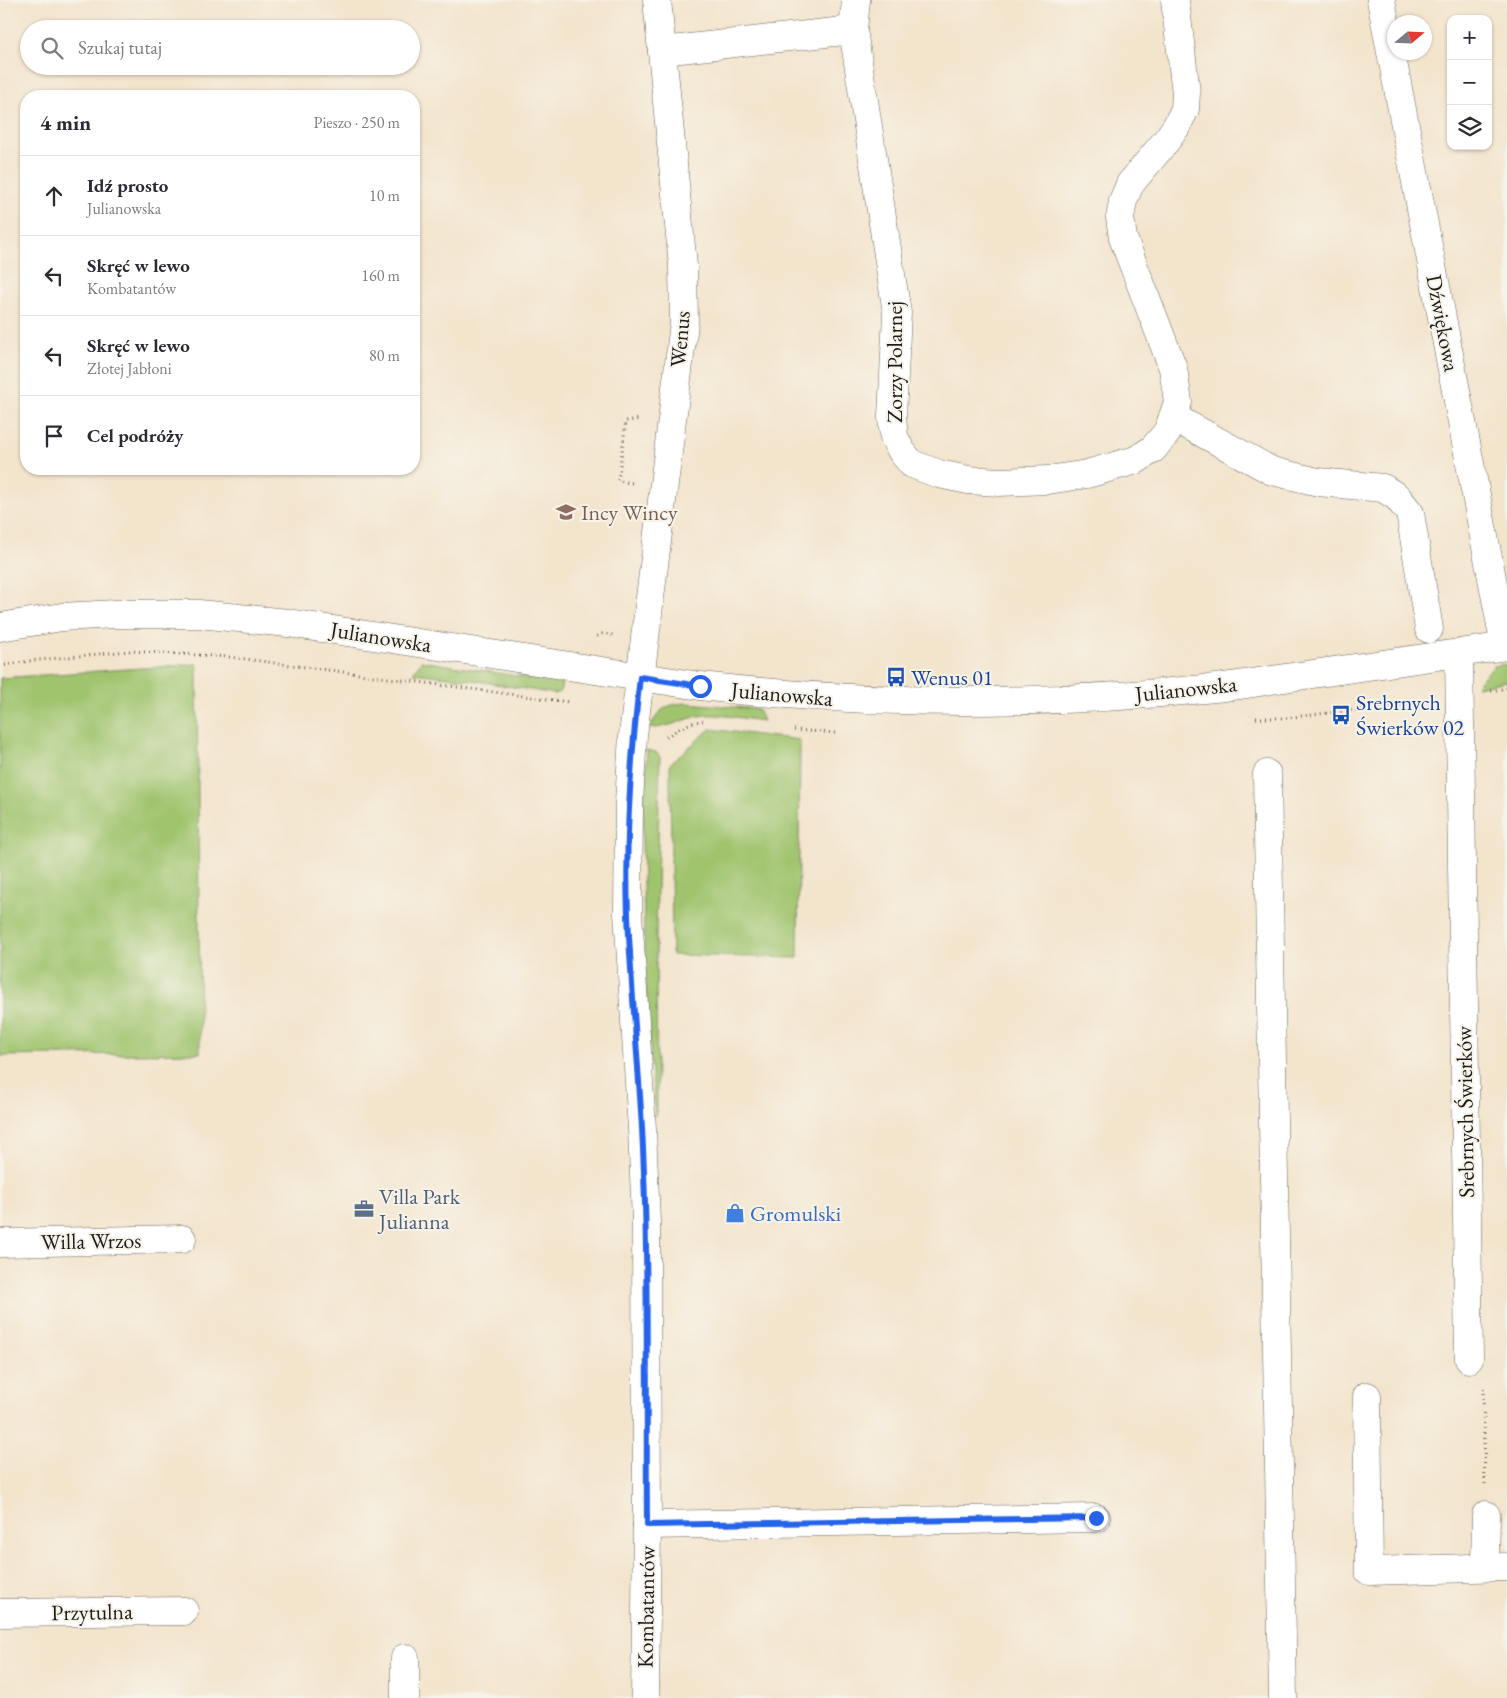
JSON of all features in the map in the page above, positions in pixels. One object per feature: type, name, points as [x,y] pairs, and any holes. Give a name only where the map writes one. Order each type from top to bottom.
[{"type":"street","name":"Wenus","points":[[640,677],[684,323],[682,266],[657,0]]},
{"type":"street","name":"Zorzy Polarnej","points":[[856,0],[853,30],[897,313],[892,417],[894,436],[902,452],[912,464],[939,474],[968,480],[999,482],[1048,480],[1087,474],[1136,460],[1153,449],[1168,430],[1173,417],[1178,402],[1173,368],[1123,238],[1120,218],[1123,201],[1130,184],[1166,141],[1185,109],[1186,93],[1175,0]]},
{"type":"street","name":"Dźwiękowa","points":[[1381,0],[1506,646]]},
{"type":"street","points":[[662,51],[853,30]]},
{"type":"street","points":[[1173,417],[1272,471],[1318,482],[1383,488],[1396,497],[1410,513],[1429,629]]},
{"type":"street","name":"Julianowska","points":[[0,626],[62,617],[115,614],[199,614],[288,623],[700,686],[842,699],[949,702],[1079,699],[1206,689],[1506,646]]},
{"type":"street","name":"Srebrnych Świerków","points":[[1459,653],[1469,1359]]},
{"type":"street","name":"Kombatantów","points":[[640,677],[633,735],[629,804],[628,913],[646,1221],[647,1525],[645,1698]]},
{"type":"street","points":[[1267,774],[1283,1698]]},
{"type":"street","name":"Willa Wrzos","points":[[0,1243],[182,1239]]},
{"type":"street","points":[[1367,1396],[1369,1570],[1496,1567],[1486,1515]]},
{"type":"street","points":[[647,1525],[1096,1518]]},
{"type":"street","name":"Przytulna","points":[[0,1613],[184,1611]]},
{"type":"street","points":[[405,1658],[405,1698]]},
{"type":"path","points":[[634,484],[618,481],[626,421],[643,419]]},
{"type":"path","points":[[0,666],[29,661],[129,651],[230,657],[569,702]]},
{"type":"path","points":[[1469,1359],[1483,1387],[1486,1515]]},
{"type":"green space","points":[[421,661],[562,683],[560,692],[555,694],[465,679],[413,673]]},
{"type":"green space","points":[[197,664],[200,1053],[0,1056],[0,678]]},
{"type":"green space","points":[[1507,664],[1507,681],[1477,687],[1477,683],[1494,666]]},
{"type":"green space","points":[[686,703],[758,709],[763,721],[705,715],[664,727],[649,728],[663,709],[672,705]]},
{"type":"green space","points":[[710,729],[800,740],[798,958],[672,955],[670,764]]},
{"type":"green space","points":[[647,750],[656,752],[660,757],[656,937],[657,1112],[655,1116],[645,972],[642,839]]},
{"type":"place","name":"Incy Wincy","points":[[566,512]]},
{"type":"place","name":"Wenus 01","points":[[896,677]]},
{"type":"place","name":"Srebrnych Świerków 02","points":[[1341,715]]},
{"type":"place","name":"Villa Park Julianna","points":[[364,1209]]},
{"type":"place","name":"Gromulski","points":[[735,1213]]},
{"type":"route","points":[[700,686],[640,677],[633,735],[629,804],[628,913],[646,1221],[647,1525],[1096,1518]]}]
